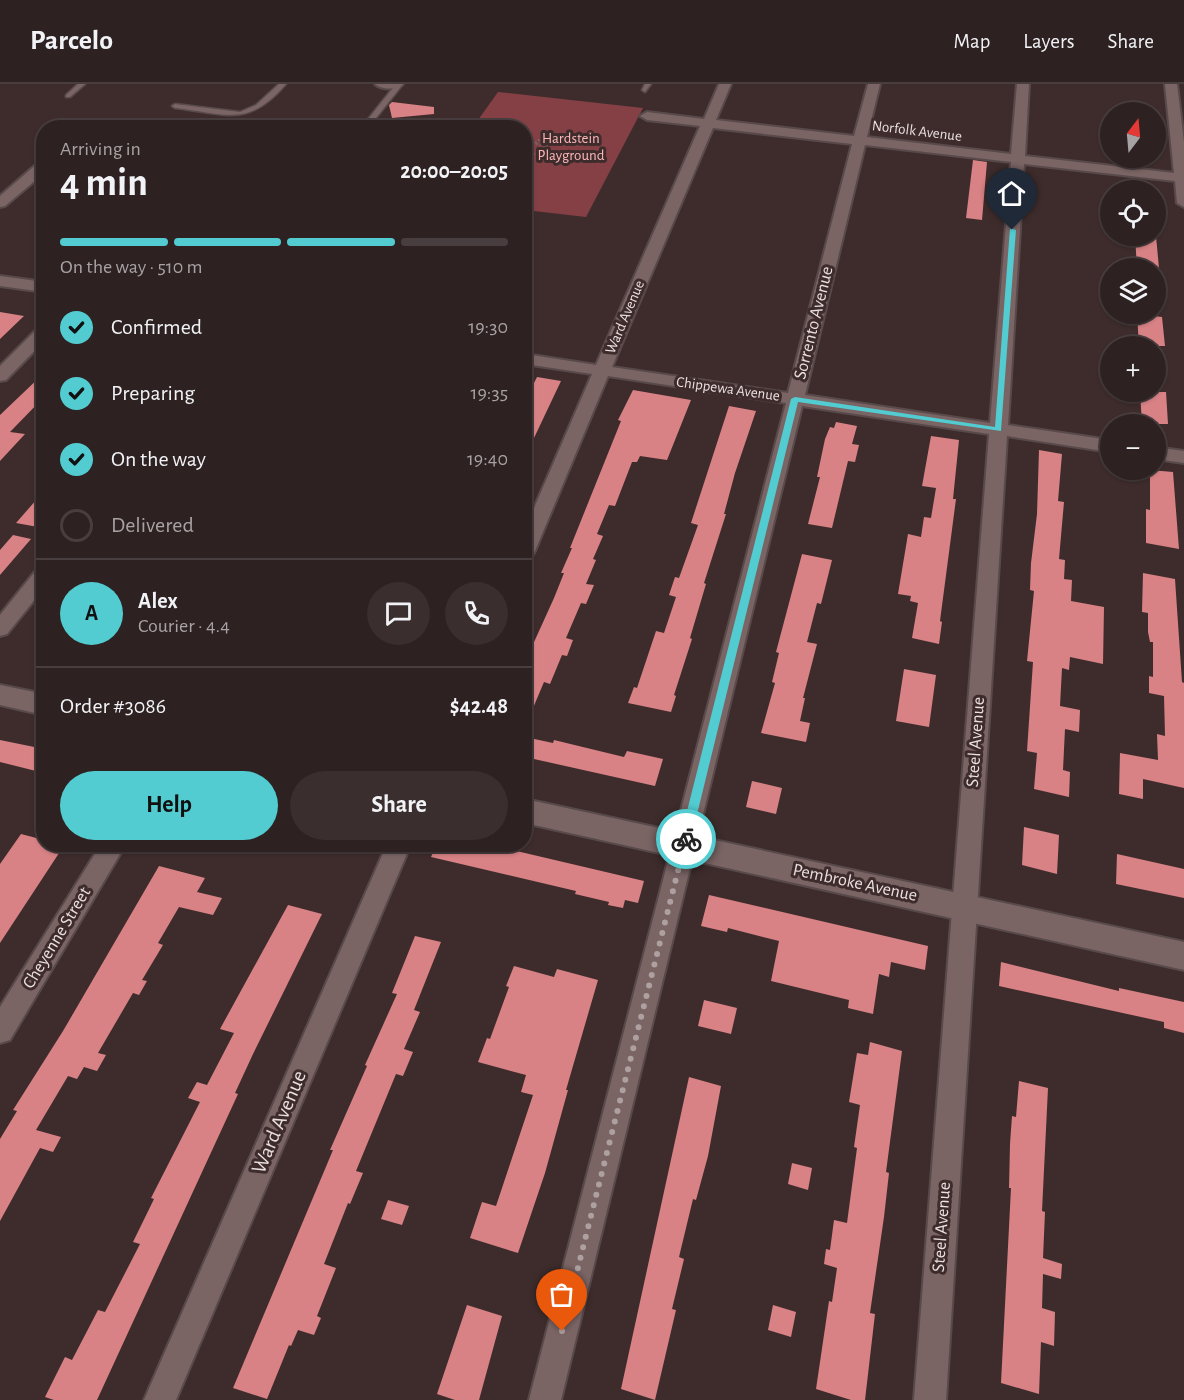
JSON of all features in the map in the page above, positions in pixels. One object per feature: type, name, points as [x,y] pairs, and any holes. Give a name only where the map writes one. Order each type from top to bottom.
[{"type":"street","points":[[381,84],[398,84]]},
{"type":"street","name":"Ward Avenue","points":[[532,535],[725,84]]},
{"type":"street","name":"Sorrento Avenue","points":[[545,1400],[874,84]]},
{"type":"street","name":"Steel Avenue","points":[[930,1400],[1023,84]]},
{"type":"street","points":[[1171,84],[1184,203]]},
{"type":"street","name":"Norfolk Avenue","points":[[646,117],[1183,178]]},
{"type":"street","points":[[0,203],[36,172]]},
{"type":"street","points":[[0,281],[36,286]]},
{"type":"street","points":[[0,376],[36,339]]},
{"type":"street","name":"Chippewa Avenue","points":[[532,360],[1100,444]]},
{"type":"street","points":[[1166,455],[1184,457]]},
{"type":"street","points":[[0,629],[36,584]]},
{"type":"street","points":[[0,695],[36,703]]},
{"type":"street","name":"Pembroke Avenue","points":[[532,813],[1184,956]]},
{"type":"street","name":"Cheyenne Street","points":[[0,1031],[109,852]]},
{"type":"street","name":"Ward Avenue","points":[[160,1400],[396,852]]},
{"type":"lane","points":[[68,96],[82,84]]},
{"type":"lane","points":[[175,106],[240,114],[256,110],[283,84]]},
{"type":"lane","points":[[370,120],[398,84]]},
{"type":"path","points":[[532,156],[542,153],[551,141],[538,139],[535,143]]},
{"type":"path","points":[[532,143],[548,146]]},
{"type":"green space","name":"Hardstein Playground","points":[[498,92],[643,108],[586,217],[532,211],[532,120],[478,120]]},
{"type":"building","points":[[392,102],[434,107],[434,114],[392,118],[389,105]]},
{"type":"building","points":[[973,160],[987,162],[982,220],[966,218]]},
{"type":"building","points":[[1136,246],[1157,246],[1158,258],[1136,258]]},
{"type":"building","points":[[0,312],[24,316],[0,339]]},
{"type":"building","points":[[1138,324],[1163,324],[1164,336],[1138,336]]},
{"type":"building","points":[[537,377],[561,381],[532,442],[532,387]]},
{"type":"building","points":[[36,381],[36,405],[10,432],[25,434],[0,461],[0,415]]},
{"type":"building","points":[[633,390],[691,400],[667,460],[640,456],[637,462],[632,462],[615,506],[609,505],[597,534],[603,536],[586,584],[594,585],[586,604],[581,603],[566,638],[573,640],[567,656],[562,655],[550,684],[544,682],[532,710],[532,647],[564,573],[561,573],[572,548],[570,548],[621,421],[618,420]]},
{"type":"building","points":[[1166,392],[1168,424],[1166,424],[1166,414],[1141,414],[1141,402],[1166,402]]},
{"type":"building","points":[[729,406],[756,411],[735,473],[724,514],[726,514],[704,583],[706,584],[690,638],[692,639],[674,695],[676,696],[671,712],[628,703],[634,687],[637,688],[656,631],[664,633],[676,597],[669,595],[675,577],[679,578],[698,525],[691,523]]},
{"type":"building","points":[[836,422],[857,426],[852,444],[859,445],[855,462],[848,461],[832,528],[808,524],[820,477],[817,477],[825,439],[830,427],[834,428]]},
{"type":"building","points":[[931,436],[959,440],[953,499],[956,499],[939,644],[912,638],[918,603],[910,601],[911,596],[898,594],[908,534],[921,537],[924,517],[931,518],[936,488],[922,486]]},
{"type":"building","points":[[1039,450],[1062,454],[1058,501],[1064,502],[1059,559],[1065,560],[1064,579],[1072,580],[1071,601],[1104,607],[1103,664],[1070,657],[1069,670],[1062,668],[1060,706],[1080,710],[1079,732],[1065,729],[1063,770],[1070,772],[1069,797],[1034,789],[1037,753],[1027,751],[1033,662],[1027,661],[1034,591],[1030,590],[1037,514]]},
{"type":"building","points":[[1166,471],[1173,472],[1179,549],[1146,543],[1146,509],[1150,510],[1150,480],[1166,480]]},
{"type":"building","points":[[36,500],[36,527],[16,523]]},
{"type":"building","points":[[13,535],[31,539],[0,575],[0,550]]},
{"type":"building","points":[[802,554],[832,560],[821,604],[817,603],[807,642],[817,644],[803,698],[805,698],[800,721],[810,723],[806,742],[761,733],[775,683],[772,682],[779,653],[776,652]]},
{"type":"building","points":[[1143,573],[1175,579],[1182,682],[1184,683],[1184,788],[1143,779],[1143,799],[1119,794],[1120,753],[1158,760],[1157,734],[1165,736],[1164,696],[1149,693],[1149,676],[1153,677],[1153,642],[1150,642],[1148,632],[1148,613],[1142,612]]},
{"type":"building","points":[[904,669],[936,675],[929,727],[896,721]]},
{"type":"building","points":[[532,738],[553,743],[554,740],[624,757],[627,751],[663,759],[655,786],[532,759]]},
{"type":"building","points":[[0,740],[36,747],[36,771],[0,762]]},
{"type":"building","points":[[752,781],[782,788],[776,814],[746,807]]},
{"type":"building","points":[[1024,827],[1059,835],[1057,874],[1022,865]]},
{"type":"building","points":[[21,834],[36,838],[36,852],[60,852],[0,943],[0,864]]},
{"type":"building","points":[[433,852],[521,852],[644,881],[638,903],[625,900],[623,908],[608,905],[609,902],[575,894],[576,891],[431,857]]},
{"type":"building","points":[[1117,854],[1184,869],[1184,898],[1116,884]]},
{"type":"building","points":[[159,866],[205,878],[197,892],[222,898],[213,915],[179,907],[158,943],[163,945],[142,980],[147,981],[139,995],[133,993],[98,1053],[106,1055],[97,1071],[84,1067],[77,1079],[68,1076],[36,1130],[61,1137],[53,1152],[40,1148],[0,1221],[0,1139],[17,1111],[13,1110],[63,1031]]},
{"type":"building","points":[[709,895],[928,946],[925,970],[891,962],[889,977],[879,974],[873,1014],[848,1008],[849,1000],[771,981],[779,941],[728,928],[727,932],[701,926]]},
{"type":"building","points":[[288,905],[322,914],[253,1054],[235,1093],[238,1094],[97,1400],[54,1400],[45,1397],[65,1357],[72,1360],[98,1310],[105,1312],[140,1244],[133,1242],[154,1199],[151,1198],[200,1102],[188,1098],[197,1082],[207,1085],[234,1033],[220,1029]]},
{"type":"building","points":[[415,936],[441,942],[414,1010],[420,1012],[404,1049],[413,1052],[403,1076],[396,1074],[356,1171],[363,1173],[350,1204],[348,1203],[324,1264],[336,1268],[317,1316],[321,1318],[314,1335],[298,1330],[291,1346],[289,1345],[267,1399],[233,1388],[333,1150],[330,1150],[367,1066],[365,1065],[397,994],[392,993]]},
{"type":"building","points":[[1001,962],[1119,991],[1119,988],[1184,1002],[1184,1033],[1164,1028],[1164,1022],[999,986]]},
{"type":"building","points":[[514,966],[554,977],[557,969],[598,980],[545,1173],[518,1253],[470,1238],[482,1202],[496,1206],[533,1095],[521,1092],[526,1075],[478,1062],[487,1038],[490,1039],[509,987],[506,986]]},
{"type":"building","points":[[704,1000],[737,1008],[731,1034],[698,1026]]},
{"type":"building","points":[[870,1042],[902,1051],[886,1172],[889,1173],[884,1217],[870,1313],[875,1314],[865,1400],[851,1400],[816,1389],[829,1301],[832,1302],[837,1268],[824,1264],[826,1249],[830,1250],[834,1220],[847,1223],[860,1105],[849,1102],[857,1053],[868,1055]]},
{"type":"building","points":[[689,1077],[721,1086],[708,1156],[696,1200],[693,1199],[679,1257],[684,1259],[672,1309],[676,1310],[655,1400],[621,1389]]},
{"type":"building","points":[[1019,1081],[1048,1088],[1042,1211],[1045,1212],[1043,1258],[1062,1264],[1061,1279],[1043,1274],[1042,1308],[1055,1312],[1054,1346],[1041,1342],[1039,1394],[1001,1383],[1011,1188],[1009,1188],[1010,1144],[1012,1116],[1016,1117]]},
{"type":"building","points":[[792,1163],[812,1168],[808,1190],[788,1184]]},
{"type":"building","points":[[388,1200],[409,1206],[402,1225],[381,1219]]},
{"type":"building","points":[[467,1305],[502,1316],[479,1400],[455,1400],[437,1394]]},
{"type":"building","points":[[773,1305],[796,1312],[791,1337],[768,1330]]},
{"type":"way so far","points":[[562,1331],[686,839]]},
{"type":"route","points":[[686,839],[795,399],[998,429],[1012,230]]}]
